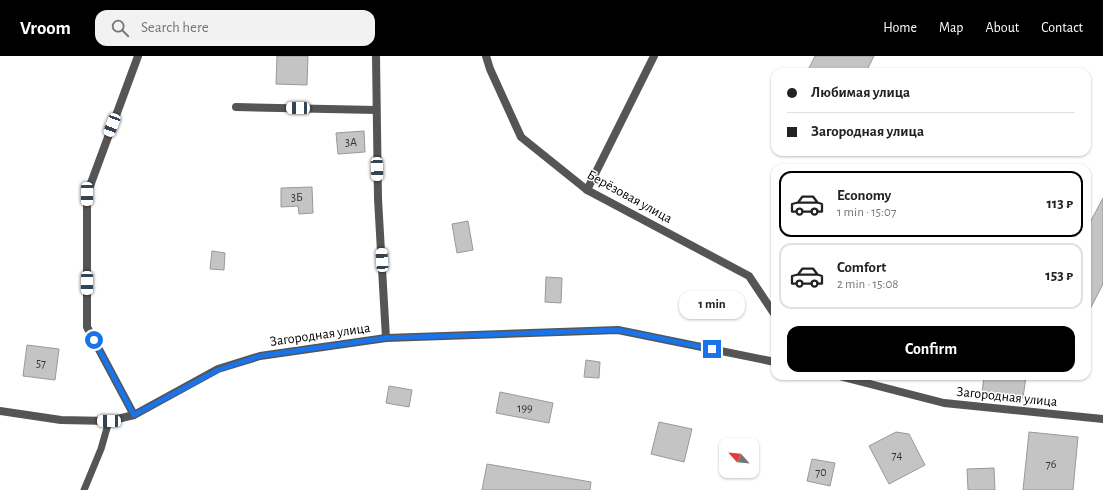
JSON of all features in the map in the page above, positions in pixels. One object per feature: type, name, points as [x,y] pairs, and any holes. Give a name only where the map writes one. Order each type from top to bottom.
[{"type":"street","points":[[134,415],[87,327],[87,194],[138,56]]},
{"type":"street","points":[[376,56],[378,199],[386,338]]},
{"type":"street","name":"Берёзовая улица","points":[[486,56],[490,69],[521,137],[587,190],[749,276],[771,309]]},
{"type":"street","points":[[587,190],[654,56]]},
{"type":"street","points":[[236,107],[376,110]]},
{"type":"street","name":"Загородная улица","points":[[0,411],[61,420],[109,421],[134,415],[218,370],[260,356],[386,338],[618,330],[771,361]]},
{"type":"street","name":"Загородная улица","points":[[855,380],[944,403],[1103,419]]},
{"type":"lane","points":[[84,490],[101,449],[109,421]]},
{"type":"building","points":[[277,56],[308,56],[307,85],[276,84]]},
{"type":"building","points":[[815,56],[874,56],[868,68],[809,68]]},
{"type":"building","points":[[364,131],[365,152],[338,154],[336,133]]},
{"type":"building","points":[[312,187],[313,213],[299,214],[298,206],[281,207],[281,188]]},
{"type":"building","points":[[1103,198],[1103,284],[1091,307],[1091,220]]},
{"type":"building","points":[[468,221],[473,250],[457,253],[452,224]]},
{"type":"building","points":[[212,251],[225,253],[224,270],[210,269]]},
{"type":"building","points":[[546,277],[562,278],[561,303],[545,302]]},
{"type":"building","points":[[27,345],[59,349],[55,380],[23,376]]},
{"type":"building","points":[[586,360],[600,362],[599,378],[584,377]]},
{"type":"building","points":[[984,380],[1025,380],[1023,398],[982,393]]},
{"type":"building","points":[[389,386],[412,390],[409,407],[386,403]]},
{"type":"building","points":[[500,392],[553,403],[549,423],[496,413]]},
{"type":"building","points":[[659,422],[692,429],[684,462],[651,454]]},
{"type":"building","points":[[896,432],[909,434],[925,465],[889,484],[869,446]]},
{"type":"building","points":[[1029,432],[1078,437],[1073,490],[1023,490]]},
{"type":"building","points":[[812,459],[835,463],[830,486],[807,481]]},
{"type":"building","points":[[487,464],[591,482],[590,490],[482,490]]},
{"type":"building","points":[[994,468],[995,490],[968,490],[967,469]]},
{"type":"route","points":[[94,340],[134,415],[218,370],[260,356],[386,338],[618,330],[712,349]]}]
